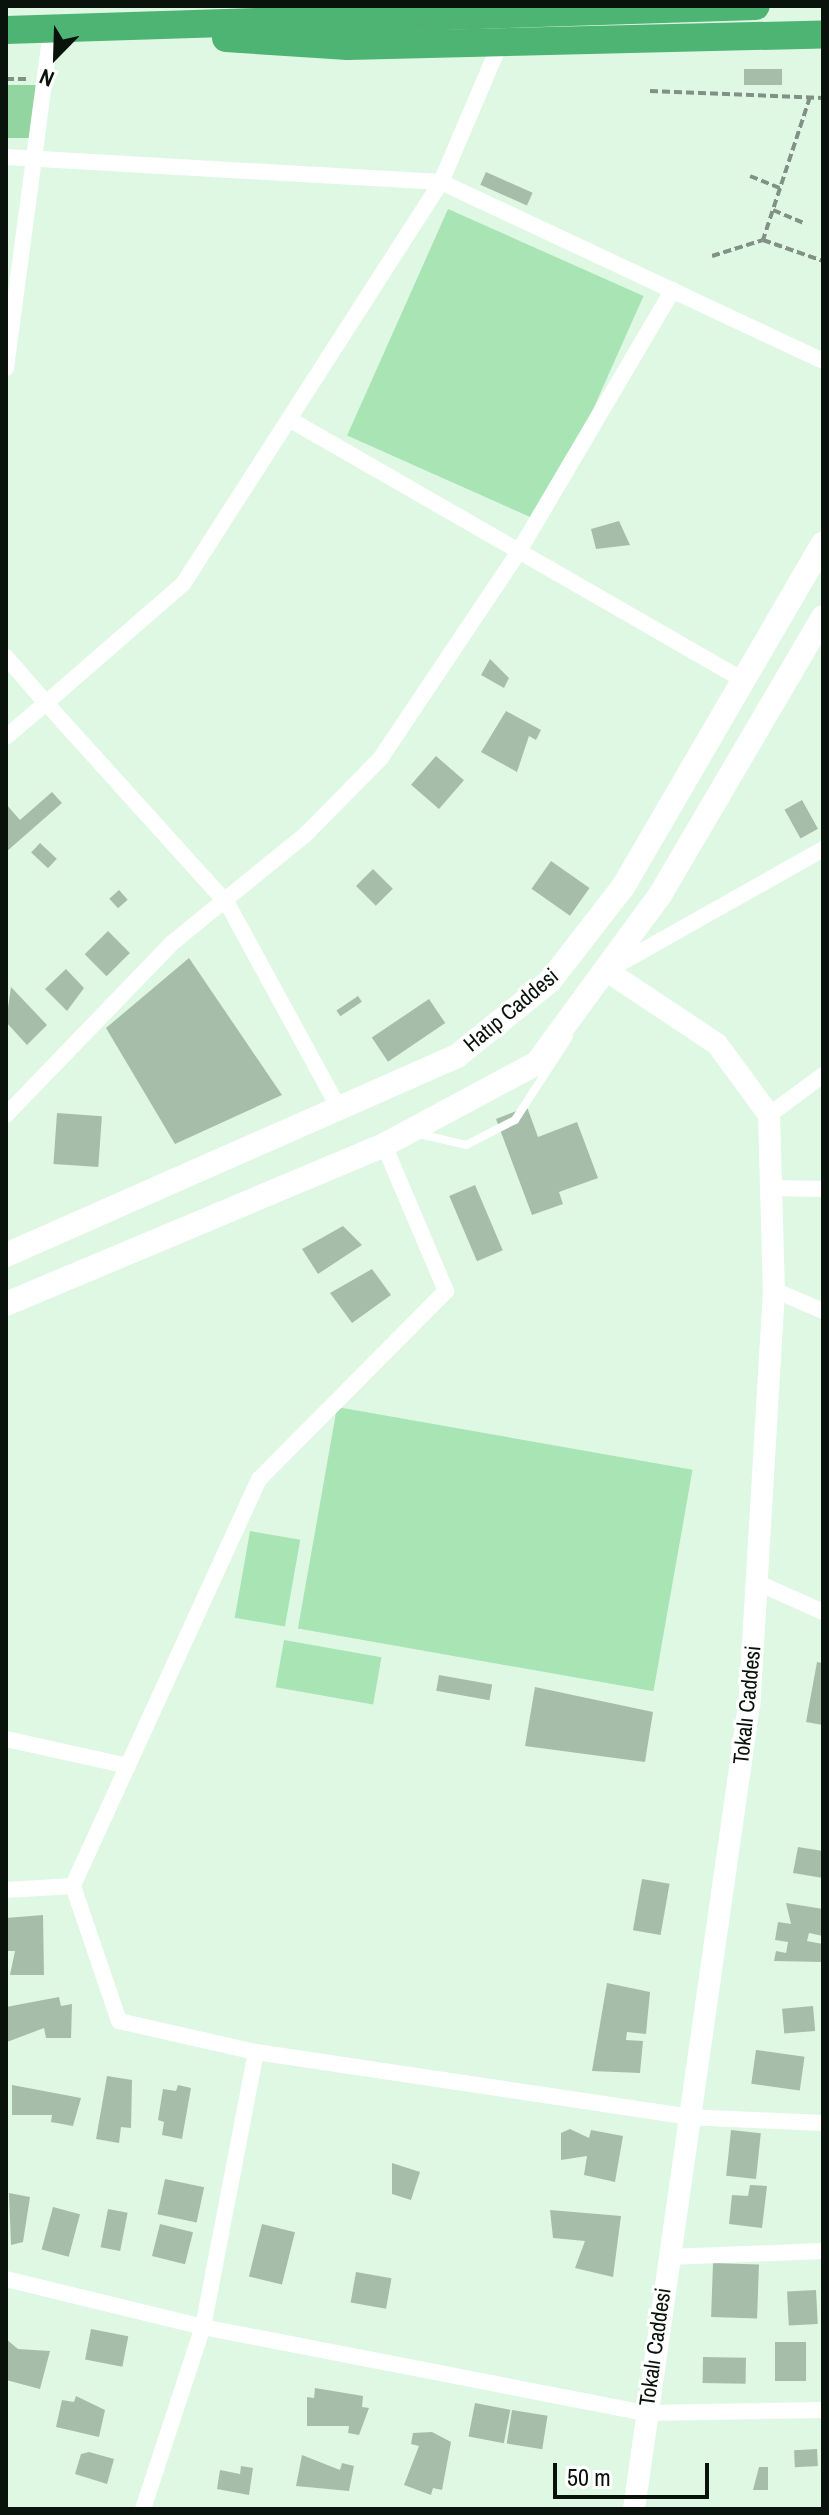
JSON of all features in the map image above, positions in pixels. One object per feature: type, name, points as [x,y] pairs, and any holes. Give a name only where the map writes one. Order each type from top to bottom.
[{"type":"highway","points":[[6,30],[756,6]]},
{"type":"highway","points":[[98,29],[348,46],[819,36]]},
{"type":"main road","name":"Hatıp Caddesi","points":[[6,1255],[457,1056],[550,981],[623,887],[823,544]]},
{"type":"main road","name":"Hatıp Caddesi","points":[[6,1304],[384,1145],[537,1063],[660,895],[823,617]]},
{"type":"main road","points":[[577,949],[607,971]]},
{"type":"street","points":[[6,368],[51,30]]},
{"type":"street","points":[[6,737],[183,584],[441,182],[500,44]]},
{"type":"street","points":[[6,157],[441,182],[823,361]]},
{"type":"street","points":[[6,1115],[172,943],[227,903],[380,759],[519,551],[673,290]]},
{"type":"street","points":[[289,419],[743,680]]},
{"type":"street","points":[[6,657],[227,903],[340,1110]]},
{"type":"street","points":[[823,849],[607,971],[717,1044],[769,1115],[823,1075]]},
{"type":"street","name":"Tokalı Caddesi","points":[[634,2509],[645,2413],[749,1705],[774,1290],[769,1115]]},
{"type":"street","points":[[384,1145],[446,1291],[259,1479],[73,1886],[119,2021],[256,2052],[689,2117],[823,2123]]},
{"type":"street","points":[[769,1188],[823,1189]]},
{"type":"street","points":[[774,1290],[823,1311]]},
{"type":"street","points":[[758,1583],[823,1612]]},
{"type":"street","points":[[6,1739],[128,1766]]},
{"type":"street","points":[[6,1890],[73,1886]]},
{"type":"street","points":[[143,2509],[203,2327],[256,2052]]},
{"type":"street","points":[[668,2257],[823,2251]]},
{"type":"street","points":[[6,2279],[203,2327],[645,2413],[823,2410]]},
{"type":"lane","points":[[410,1132],[466,1145],[515,1120],[607,971]]},
{"type":"path","points":[[650,91],[823,98]]},
{"type":"path","points":[[763,240],[810,97]]},
{"type":"path","points":[[750,176],[780,188]]},
{"type":"path","points":[[773,210],[803,223]]},
{"type":"path","points":[[712,256],[763,240],[823,261]]},
{"type":"green space","points":[[6,85],[38,85],[31,138],[6,138]]},
{"type":"green space","points":[[448,209],[643,296],[543,523],[347,436]]},
{"type":"green space","points":[[337,1407],[693,1470],[653,1691],[298,1629]]},
{"type":"green space","points":[[250,1531],[300,1540],[285,1627],[235,1618]]},
{"type":"green space","points":[[284,1640],[381,1657],[373,1704],[276,1687]]},
{"type":"building","points":[[744,69],[782,69],[782,85],[744,85]]},
{"type":"building","points":[[486,172],[533,193],[527,206],[480,185]]},
{"type":"building","points":[[619,521],[630,545],[596,549],[591,529]]},
{"type":"building","points":[[490,659],[509,678],[504,688],[481,675]]},
{"type":"building","points":[[506,711],[541,730],[536,740],[529,736],[517,772],[481,752]]},
{"type":"building","points":[[436,756],[464,780],[439,809],[411,785]]},
{"type":"building","points":[[52,792],[62,803],[6,852],[6,804],[20,820]]},
{"type":"building","points":[[802,800],[818,829],[801,839],[785,810]]},
{"type":"building","points":[[40,843],[57,859],[48,868],[31,853]]},
{"type":"building","points":[[551,861],[590,888],[570,916],[531,889]]},
{"type":"building","points":[[373,869],[393,889],[376,906],[356,886]]},
{"type":"building","points":[[119,890],[128,900],[118,908],[109,899]]},
{"type":"building","points":[[108,931],[130,953],[107,976],[85,954]]},
{"type":"building","points":[[189,958],[282,1095],[175,1144],[106,1028]]},
{"type":"building","points":[[66,969],[84,988],[67,1011],[45,989]]},
{"type":"building","points":[[11,987],[47,1025],[27,1045],[6,1022]]},
{"type":"building","points":[[358,996],[362,1002],[340,1016],[336,1011]]},
{"type":"building","points":[[429,999],[445,1023],[388,1062],[372,1038]]},
{"type":"building","points":[[527,1107],[538,1137],[577,1122],[598,1178],[559,1192],[563,1204],[532,1215],[496,1119]]},
{"type":"building","points":[[57,1113],[102,1116],[98,1167],[53,1164]]},
{"type":"building","points":[[475,1185],[503,1250],[477,1261],[449,1196]]},
{"type":"building","points":[[343,1226],[362,1245],[318,1274],[302,1249]]},
{"type":"building","points":[[372,1269],[391,1295],[352,1323],[330,1293]]},
{"type":"building","points":[[817,1662],[823,1663],[823,1725],[806,1722]]},
{"type":"building","points":[[439,1675],[492,1684],[489,1700],[436,1691]]},
{"type":"building","points":[[535,1687],[653,1712],[645,1762],[525,1746]]},
{"type":"building","points":[[798,1847],[823,1851],[823,1878],[793,1873]]},
{"type":"building","points":[[642,1879],[670,1884],[661,1935],[633,1930]]},
{"type":"building","points":[[786,1903],[823,1909],[823,1936],[809,1933],[807,1941],[823,1944],[823,1962],[774,1961],[776,1951],[786,1953],[788,1942],[775,1940],[778,1922],[791,1924]]},
{"type":"building","points":[[43,1915],[44,1975],[10,1975],[15,1951],[6,1951],[6,1918]]},
{"type":"building","points":[[607,1983],[650,1992],[646,2034],[627,2032],[626,2040],[643,2041],[640,2073],[592,2071]]},
{"type":"building","points":[[59,1997],[61,2006],[72,2004],[71,2038],[46,2038],[44,2028],[7,2042],[6,2007]]},
{"type":"building","points":[[813,2006],[815,2031],[784,2034],[782,2009]]},
{"type":"building","points":[[756,2050],[805,2057],[800,2090],[751,2084]]},
{"type":"building","points":[[107,2076],[132,2080],[131,2128],[121,2127],[119,2143],[96,2139]]},
{"type":"building","points":[[12,2085],[81,2098],[73,2126],[51,2122],[52,2115],[12,2115]]},
{"type":"building","points":[[178,2085],[191,2088],[182,2139],[162,2135],[164,2122],[158,2120],[163,2089],[176,2091]]},
{"type":"building","points":[[570,2129],[589,2138],[591,2130],[623,2136],[615,2182],[584,2175],[587,2156],[561,2160],[561,2133]]},
{"type":"building","points":[[731,2130],[761,2133],[756,2179],[726,2176]]},
{"type":"building","points":[[392,2163],[420,2172],[411,2200],[392,2194]]},
{"type":"building","points":[[165,2179],[204,2187],[197,2223],[158,2214]]},
{"type":"building","points":[[750,2185],[767,2186],[762,2228],[729,2224],[732,2195],[748,2196]]},
{"type":"building","points":[[9,2193],[30,2197],[23,2242],[11,2245]]},
{"type":"building","points":[[53,2207],[80,2214],[69,2257],[42,2250]]},
{"type":"building","points":[[108,2209],[128,2213],[120,2251],[101,2247]]},
{"type":"building","points":[[550,2210],[621,2216],[613,2277],[575,2268],[585,2241],[553,2238]]},
{"type":"building","points":[[160,2224],[193,2232],[185,2264],[152,2256]]},
{"type":"building","points":[[262,2224],[295,2232],[282,2285],[249,2276]]},
{"type":"building","points":[[713,2263],[759,2265],[757,2319],[711,2317]]},
{"type":"building","points":[[356,2272],[391,2278],[386,2309],[351,2303]]},
{"type":"building","points":[[816,2290],[818,2324],[789,2325],[787,2292]]},
{"type":"building","points":[[91,2329],[128,2336],[122,2367],[85,2359]]},
{"type":"building","points":[[6,2339],[18,2349],[50,2351],[40,2389],[6,2380]]},
{"type":"building","points":[[775,2342],[806,2342],[806,2381],[775,2381]]},
{"type":"building","points":[[703,2357],[746,2358],[746,2384],[703,2383]]},
{"type":"building","points":[[315,2388],[363,2396],[362,2407],[369,2408],[359,2435],[348,2433],[349,2426],[307,2426],[307,2397],[314,2398]]},
{"type":"building","points":[[76,2396],[105,2410],[99,2437],[56,2427],[62,2400],[74,2402]]},
{"type":"building","points":[[475,2403],[510,2410],[504,2443],[469,2436]]},
{"type":"building","points":[[512,2410],[548,2416],[542,2449],[507,2444]]},
{"type":"building","points":[[432,2432],[451,2442],[442,2490],[433,2488],[431,2495],[404,2485],[419,2446],[411,2444],[413,2433]]},
{"type":"building","points":[[817,2449],[818,2466],[795,2467],[794,2450]]},
{"type":"building","points":[[89,2452],[114,2459],[107,2484],[75,2474],[81,2454]]},
{"type":"building","points":[[302,2455],[340,2470],[342,2463],[354,2466],[349,2491],[296,2486]]},
{"type":"building","points":[[241,2466],[253,2468],[249,2495],[217,2489],[220,2470],[240,2474]]},
{"type":"building","points":[[759,2467],[768,2467],[768,2490],[753,2490]]}]
